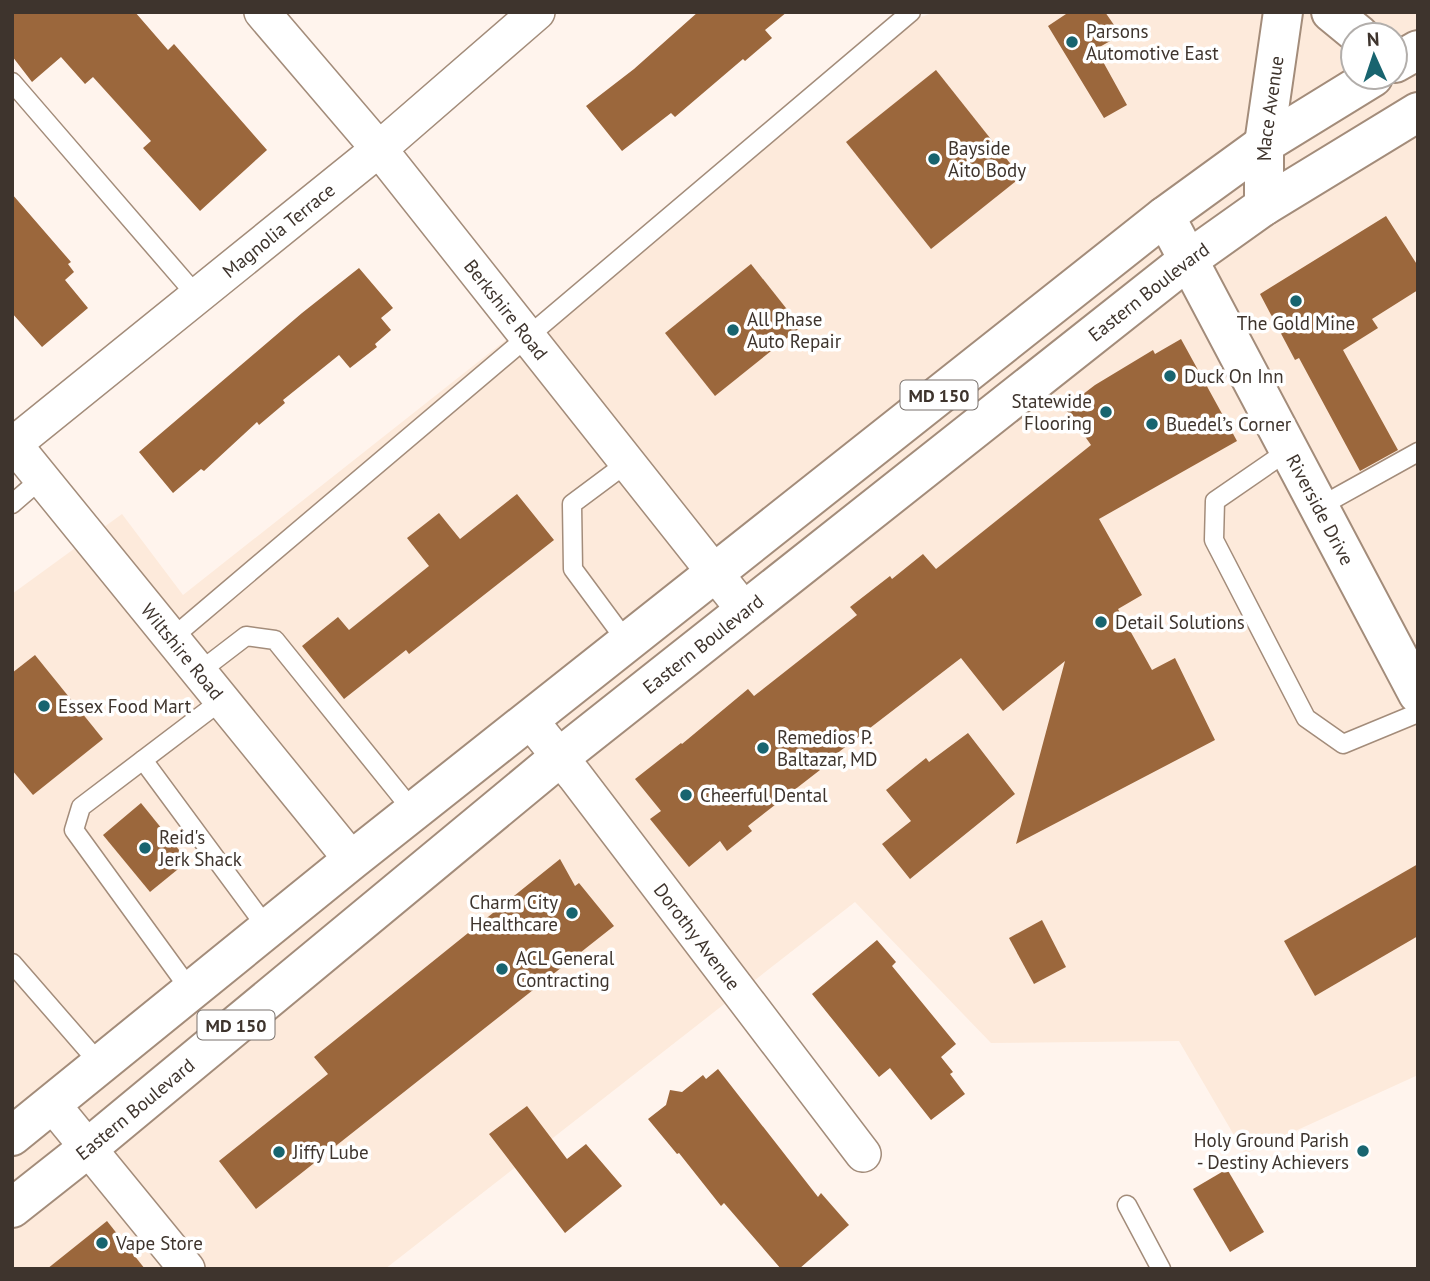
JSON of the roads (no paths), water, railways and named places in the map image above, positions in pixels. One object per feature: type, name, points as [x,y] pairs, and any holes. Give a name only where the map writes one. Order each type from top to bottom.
[{"type":"main road","name":"Mace Avenue","points":[[1264,206],[1264,144],[1283,12]]},
{"type":"main road","name":"MD 150","points":[[12,1136],[413,811],[1165,216],[1264,144],[1349,91]]},
{"type":"main road","name":"Eastern Boulevard","points":[[12,1208],[560,757],[1188,260],[1264,206],[1418,112]]},
{"type":"main road","name":"Riverside Drive","points":[[1165,216],[1418,694]]},
{"type":"main road","points":[[352,860],[384,903]]},
{"type":"street","name":"Berkshire Road","points":[[262,12],[379,149],[745,611]]},
{"type":"street","name":"Magnolia Terrace","points":[[13,443],[379,149],[537,12]]},
{"type":"street","name":"Wiltshire Road","points":[[13,443],[352,860]]},
{"type":"street","name":"Dorothy Avenue","points":[[529,719],[863,1154]]},
{"type":"street","points":[[52,1104],[187,1269]]},
{"type":"lane","points":[[172,638],[911,12]]},
{"type":"lane","points":[[12,82],[197,296]]},
{"type":"lane","points":[[1289,450],[1215,500],[1214,540],[1306,718],[1342,744],[1418,713]]},
{"type":"lane","points":[[1319,507],[1418,452]]},
{"type":"lane","points":[[627,463],[572,504],[573,569],[627,642]]},
{"type":"lane","points":[[12,504],[42,478]]},
{"type":"lane","points":[[199,672],[246,636],[275,640],[413,811]]},
{"type":"lane","points":[[191,991],[74,830],[81,807],[222,701]]},
{"type":"lane","points":[[143,760],[267,928]]},
{"type":"lane","points":[[12,963],[100,1064]]},
{"type":"lane","points":[[1127,1205],[1161,1269]]},
{"type":"place","name":"Parsons Automotive East","points":[[1072,42]]},
{"type":"place","name":"Bayside Aito Body","points":[[934,159]]},
{"type":"place","name":"The Gold Mine","points":[[1296,301]]},
{"type":"place","name":"All Phase Auto Repair","points":[[733,330]]},
{"type":"place","name":"Duck On Inn","points":[[1170,376]]},
{"type":"place","name":"Statewide Flooring","points":[[1106,412]]},
{"type":"place","name":"Buedel’s Corner","points":[[1152,424]]},
{"type":"place","name":"Detail Solutions","points":[[1101,622]]},
{"type":"place","name":"Essex Food Mart","points":[[44,706]]},
{"type":"place","name":"Remedios P. Baltazar, MD","points":[[763,748]]},
{"type":"place","name":"Cheerful Dental","points":[[686,795]]},
{"type":"place","name":"Reid's Jerk Shack","points":[[145,848]]},
{"type":"place","name":"Charm City Healthcare","points":[[572,913]]},
{"type":"place","name":"ACL General Contracting","points":[[502,969]]},
{"type":"place","name":"Holy Ground Parish - Destiny Achievers","points":[[1363,1151]]},
{"type":"place","name":"Jiffy Lube","points":[[279,1152]]},
{"type":"place","name":"Vape Store","points":[[102,1243]]}]
